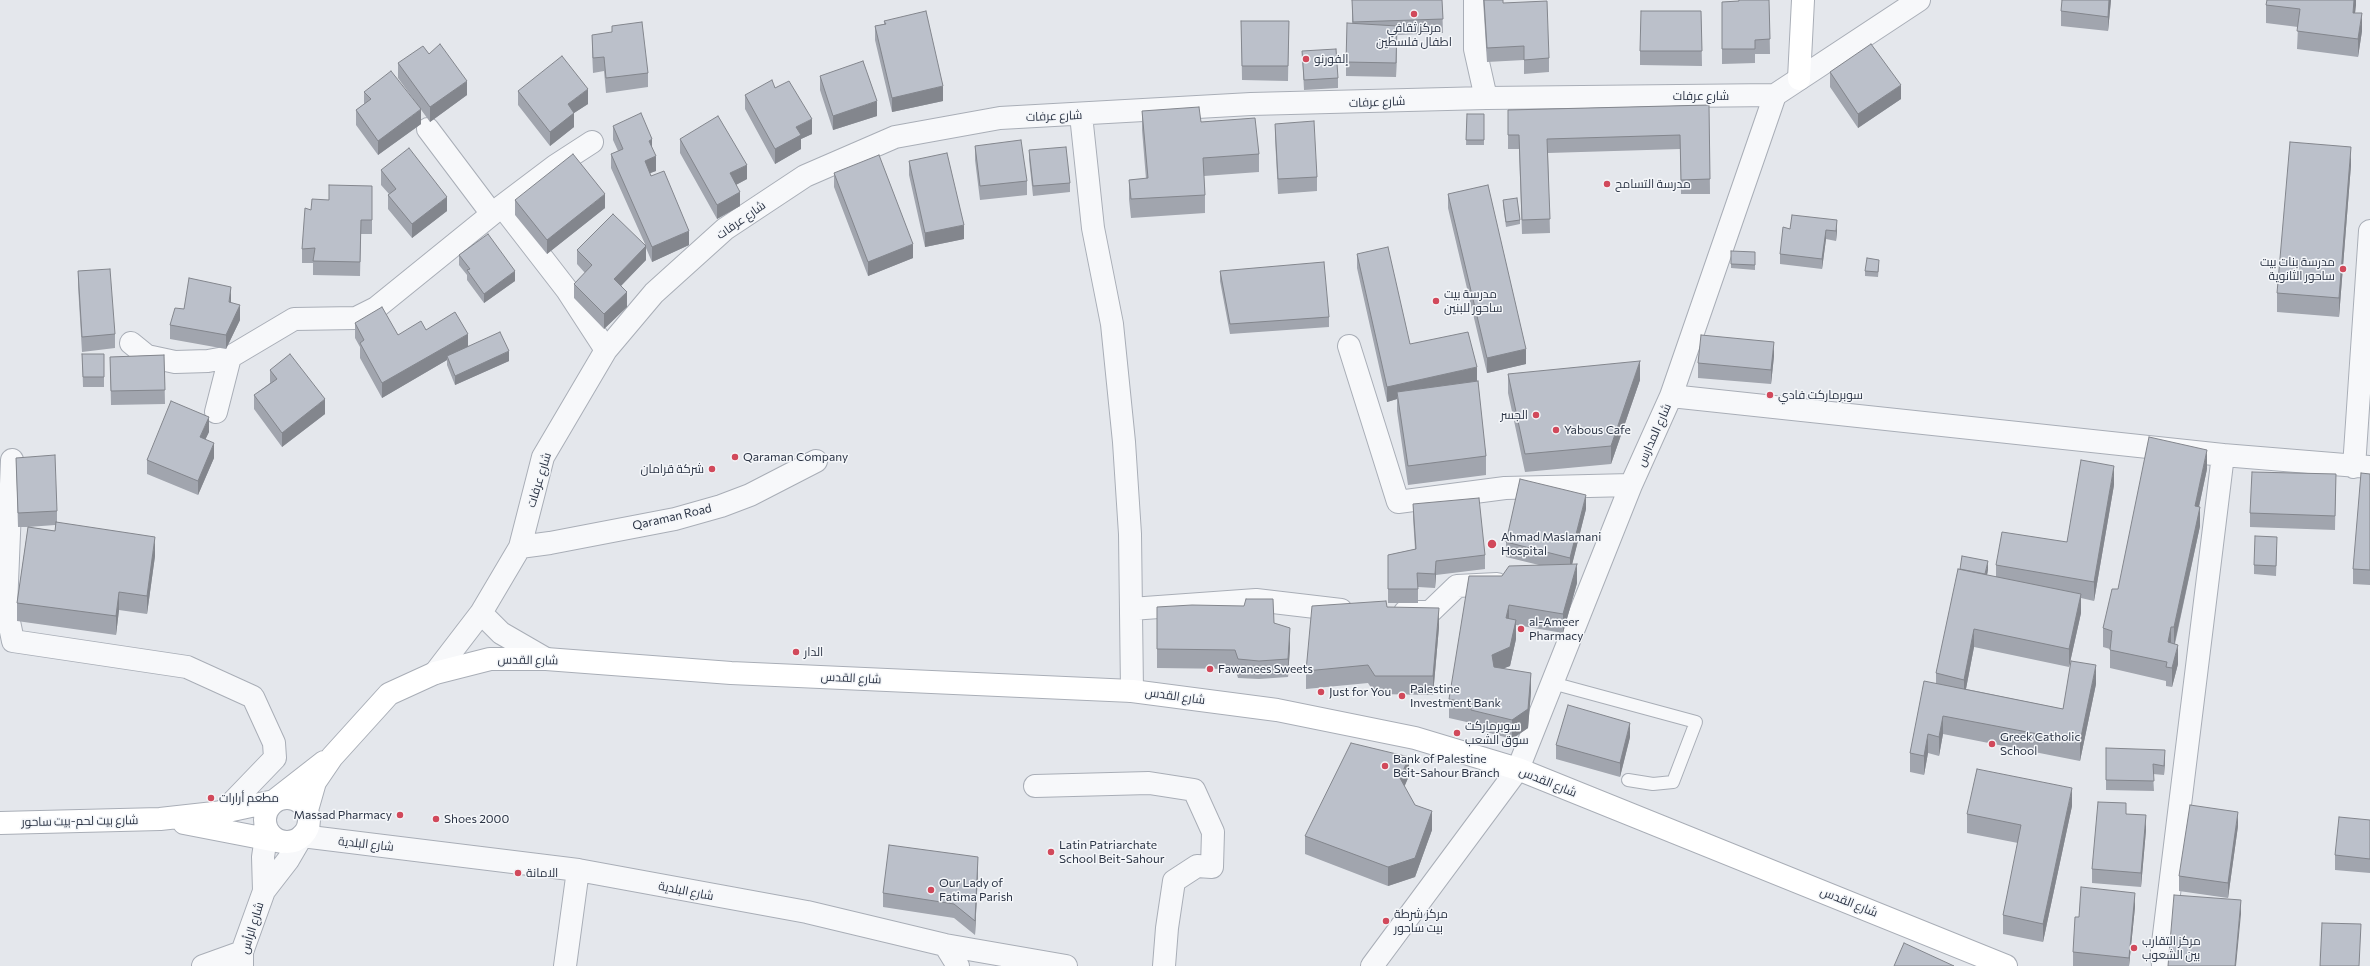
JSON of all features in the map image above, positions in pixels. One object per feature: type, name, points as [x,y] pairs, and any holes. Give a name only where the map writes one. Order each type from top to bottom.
[{"type":"main road","points":[[1799,79],[1804,0]]},
{"type":"main road","name":"شارع القدس","points":[[307,810],[315,782],[332,757],[389,694],[435,672],[490,659],[546,659],[731,673],[1132,691],[1277,710],[1392,733],[1415,738],[1518,769],[2006,966]]},
{"type":"main road","name":"شارع القدس","points":[[274,801],[312,770],[332,757]]},
{"type":"main road","points":[[283,798],[293,798],[302,802],[307,810],[310,819],[308,829],[280,837],[264,820],[267,809],[274,801],[283,798]]},
{"type":"main road","name":"شارع بيت لحم-بيت ساحور","points":[[0,823],[160,819],[223,812],[274,801]]},
{"type":"main road","name":"شارع بيت لحم-بيت ساحور","points":[[160,819],[280,837]]},
{"type":"street","points":[[1475,0],[1475,49],[1486,98]]},
{"type":"street","points":[[1776,95],[1919,0]]},
{"type":"street","name":"شارع عرفات","points":[[435,672],[480,613],[520,547],[543,457],[606,350],[654,293],[725,229],[805,176],[895,137],[1000,118],[1082,115],[1251,104],[1486,98],[1776,95]]},
{"type":"street","name":"شارع المدارس","points":[[1372,966],[1518,769],[1631,485],[1672,396],[1776,95]]},
{"type":"street","points":[[1082,115],[1093,228],[1112,324],[1120,403],[1130,534],[1132,691]]},
{"type":"street","points":[[428,129],[567,290],[606,350]]},
{"type":"street","points":[[131,343],[146,356],[175,362],[208,361],[230,357],[294,319],[356,318],[376,308],[497,210],[555,166],[592,142]]},
{"type":"street","points":[[1672,396],[2223,455],[2362,467],[2370,231]]},
{"type":"street","points":[[1349,346],[1398,502],[1505,488],[1631,485]]},
{"type":"street","points":[[216,412],[230,357]]},
{"type":"street","points":[[2163,966],[2163,943],[2223,455]]},
{"type":"street","points":[[12,460],[6,607],[13,641],[187,667],[253,697],[274,743],[275,758],[223,812]]},
{"type":"street","name":"Qaraman Road","points":[[520,547],[550,543],[676,518],[721,506],[750,495],[816,461]]},
{"type":"street","points":[[1571,581],[1594,580]]},
{"type":"street","points":[[1386,612],[1430,612],[1457,586],[1518,583]]},
{"type":"street","points":[[1131,609],[1256,600],[1364,612]]},
{"type":"street","points":[[480,613],[501,633],[546,659]]},
{"type":"street","points":[[1035,786],[1149,783],[1194,790],[1212,832],[1212,866],[1197,866],[1174,881],[1167,928],[1164,966]]},
{"type":"street","name":"شارع البلدية","points":[[280,837],[578,870],[807,912],[945,945],[1066,966]]},
{"type":"street","name":"شارع الرأس","points":[[242,959],[264,891],[263,857],[280,837]]},
{"type":"street","name":"شارع الرأس","points":[[264,891],[288,860],[280,837]]},
{"type":"street","points":[[565,966],[578,870]]},
{"type":"street","points":[[945,945],[958,966]]},
{"type":"street","points":[[203,966],[242,959]]},
{"type":"lane","points":[[1552,683],[1696,722],[1673,782],[1652,784],[1628,780]]},
{"type":"building","points":[[1352,0],[1442,0],[1443,19],[1353,22]]},
{"type":"building","points":[[1484,0],[1503,0],[1503,3],[1547,1],[1549,58],[1524,60],[1524,46],[1487,48]]},
{"type":"building","points":[[1739,0],[1769,0],[1770,39],[1755,40],[1755,49],[1722,49],[1722,2]]},
{"type":"building","points":[[2062,0],[2109,0],[2108,17],[2061,11]]},
{"type":"building","points":[[2267,0],[2354,0],[2353,13],[2362,13],[2358,39],[2297,31],[2300,9],[2266,5]]},
{"type":"building","points":[[926,11],[943,86],[892,98],[875,26],[886,24],[884,21]]},
{"type":"building","points":[[1641,11],[1701,11],[1702,51],[1640,51]]},
{"type":"building","points":[[1241,21],[1289,21],[1288,66],[1242,66]]},
{"type":"building","points":[[642,22],[648,73],[606,78],[604,57],[593,58],[592,35],[612,32],[612,26]]},
{"type":"building","points":[[1347,23],[1397,26],[1396,63],[1346,62]]},
{"type":"building","points":[[440,44],[467,81],[430,107],[398,63],[423,46],[429,54]]},
{"type":"building","points":[[1871,44],[1901,85],[1858,114],[1830,72]]},
{"type":"building","points":[[1336,49],[1338,78],[1304,80],[1302,51]]},
{"type":"building","points":[[562,56],[588,89],[568,104],[574,113],[550,132],[518,91]]},
{"type":"building","points":[[863,61],[877,101],[833,116],[820,76]]},
{"type":"building","points":[[391,71],[421,109],[378,141],[356,110],[371,99],[364,92]]},
{"type":"building","points":[[772,80],[775,88],[789,81],[812,119],[796,127],[801,135],[775,149],[745,95]]},
{"type":"building","points":[[1709,105],[1710,179],[1681,180],[1680,135],[1547,139],[1550,219],[1522,220],[1519,135],[1508,135],[1508,110]]},
{"type":"building","points":[[1199,107],[1201,122],[1255,118],[1259,154],[1203,158],[1205,195],[1131,199],[1129,180],[1148,178],[1142,111]]},
{"type":"building","points":[[641,113],[652,139],[649,141],[656,156],[645,161],[651,176],[664,171],[689,231],[652,247],[611,154],[623,149],[613,126]]},
{"type":"building","points":[[1467,114],[1484,114],[1484,140],[1466,140]]},
{"type":"building","points":[[718,116],[747,165],[730,173],[740,192],[717,205],[680,139]]},
{"type":"building","points":[[1314,121],[1317,177],[1278,179],[1275,124]]},
{"type":"building","points":[[1021,140],[1027,181],[980,186],[975,146]]},
{"type":"building","points":[[2290,142],[2351,147],[2339,298],[2277,293]]},
{"type":"building","points":[[1066,147],[1070,183],[1033,186],[1029,150]]},
{"type":"building","points":[[409,148],[447,197],[412,224],[388,195],[396,189],[381,170]]},
{"type":"building","points":[[947,153],[964,225],[925,233],[909,161]]},
{"type":"building","points":[[573,154],[605,194],[547,240],[515,200]]},
{"type":"building","points":[[879,155],[913,244],[868,262],[834,173]]},
{"type":"building","points":[[329,185],[372,186],[372,220],[361,220],[360,262],[313,261],[315,248],[302,249],[305,208],[311,210],[312,199],[329,200]]},
{"type":"building","points":[[1488,185],[1526,349],[1487,358],[1448,194]]},
{"type":"building","points":[[1517,198],[1520,220],[1506,222],[1503,200]]},
{"type":"building","points":[[613,214],[646,246],[614,279],[627,292],[604,314],[574,284],[592,265],[577,250]]},
{"type":"building","points":[[1792,215],[1837,220],[1836,231],[1826,230],[1822,259],[1780,254],[1783,227],[1790,229]]},
{"type":"building","points":[[488,234],[515,271],[484,294],[467,270],[470,269],[459,255]]},
{"type":"building","points":[[1388,247],[1410,344],[1468,332],[1477,367],[1387,387],[1357,254]]},
{"type":"building","points":[[1731,251],[1755,252],[1755,265],[1731,264]]},
{"type":"building","points":[[1867,258],[1879,260],[1878,272],[1865,271]]},
{"type":"building","points":[[1324,262],[1329,317],[1230,324],[1220,271]]},
{"type":"building","points":[[110,269],[115,334],[82,337],[78,271]]},
{"type":"building","points":[[189,278],[231,287],[229,302],[240,305],[226,335],[170,325],[175,308],[184,309]]},
{"type":"building","points":[[382,307],[398,335],[421,321],[426,330],[455,312],[468,334],[382,383],[360,343],[364,340],[355,323]]},
{"type":"building","points":[[500,332],[509,351],[455,376],[447,356]]},
{"type":"building","points":[[1701,335],[1774,342],[1771,370],[1698,363]]},
{"type":"building","points":[[82,354],[104,354],[104,377],[83,377]]},
{"type":"building","points":[[290,354],[325,399],[282,433],[254,395],[277,379],[270,370]]},
{"type":"building","points":[[164,355],[165,390],[111,391],[110,357]]},
{"type":"building","points":[[1640,361],[1611,446],[1525,454],[1508,374]]},
{"type":"building","points":[[1478,381],[1486,456],[1408,466],[1397,392]]},
{"type":"building","points":[[171,401],[209,417],[200,437],[214,443],[198,481],[147,460]]},
{"type":"building","points":[[2149,437],[2207,450],[2195,506],[2200,507],[2174,627],[2171,627],[2168,642],[2178,645],[2172,668],[2166,667],[2167,662],[2110,650],[2112,631],[2103,628],[2112,589],[2118,589]]},
{"type":"building","points":[[55,455],[57,511],[18,513],[16,458]]},
{"type":"building","points":[[2081,460],[2114,466],[2094,582],[1996,565],[2002,532],[2067,542]]},
{"type":"building","points":[[2252,472],[2336,474],[2335,516],[2250,513]]},
{"type":"building","points":[[2361,473],[2370,474],[2370,570],[2353,569]]},
{"type":"building","points":[[1520,479],[1586,495],[1570,558],[1506,542]]},
{"type":"building","points":[[1479,498],[1485,555],[1436,561],[1435,574],[1417,573],[1418,589],[1388,589],[1388,555],[1416,549],[1413,504]]},
{"type":"building","points":[[56,522],[155,537],[147,596],[119,592],[116,616],[17,603],[28,527],[55,531]]},
{"type":"building","points":[[2255,536],[2277,537],[2276,566],[2254,565]]},
{"type":"building","points":[[1962,556],[1988,561],[1985,574],[1960,569]]},
{"type":"building","points":[[1577,564],[1563,614],[1509,605],[1506,618],[1516,620],[1510,647],[1492,655],[1494,667],[1531,673],[1528,709],[1512,720],[1471,710],[1471,704],[1449,699],[1469,576],[1502,576],[1509,566]]},
{"type":"building","points":[[1958,569],[2081,594],[2069,649],[1974,629],[1964,680],[1936,673]]},
{"type":"building","points":[[1246,599],[1273,599],[1274,623],[1290,628],[1288,659],[1259,661],[1238,659],[1235,650],[1157,649],[1157,607],[1192,605],[1244,606]]},
{"type":"building","points":[[1386,601],[1387,607],[1439,608],[1433,676],[1375,676],[1368,665],[1306,671],[1312,606]]},
{"type":"building","points":[[2071,661],[2096,665],[2080,742],[1943,716],[1939,737],[1928,734],[1924,756],[1910,753],[1924,681],[2063,709]]},
{"type":"building","points":[[1568,705],[1630,723],[1620,763],[1556,745]]},
{"type":"building","points":[[1351,743],[1409,757],[1400,778],[1415,805],[1432,811],[1415,858],[1388,867],[1305,836]]},
{"type":"building","points":[[2106,748],[2165,750],[2164,766],[2153,764],[2154,781],[2106,780]]},
{"type":"building","points":[[1977,769],[2072,788],[2043,924],[2003,915],[2021,825],[1967,814]]},
{"type":"building","points":[[2098,802],[2126,803],[2126,814],[2146,815],[2141,873],[2092,869]]},
{"type":"building","points":[[2190,805],[2238,812],[2228,883],[2179,876]]},
{"type":"building","points":[[2339,817],[2370,820],[2370,859],[2335,855]]},
{"type":"building","name":"Our Lady of Fatima Parish","points":[[889,845],[978,857],[975,921],[954,904],[883,893]]},
{"type":"building","points":[[2081,887],[2135,893],[2129,958],[2073,952],[2075,917],[2079,917]]},
{"type":"building","points":[[2174,895],[2241,900],[2235,966],[2168,966]]},
{"type":"building","points":[[2322,923],[2361,924],[2359,966],[2320,966]]},
{"type":"building","points":[[1904,943],[1954,966],[1894,966]]},
{"type":"place","name":"مركز ثقافي اطفال فلسطين","points":[[1414,14]]},
{"type":"place","name":"إلفورنو","points":[[1306,59]]},
{"type":"place","name":"مدرسة التسامح","points":[[1607,184]]},
{"type":"place","name":"مدرسة بنات بيت ساحور الثانوية","points":[[2343,269]]},
{"type":"place","name":"مدرسة بيت ساحور للبنين","points":[[1436,301]]},
{"type":"place","name":"سوبرماركت فادي","points":[[1770,395]]},
{"type":"place","name":"الجسر","points":[[1536,415]]},
{"type":"place","name":"Yabous Cafe","points":[[1556,430]]},
{"type":"place","name":"Qaraman Company","points":[[735,457]]},
{"type":"place","name":"شركة قرامان","points":[[712,469]]},
{"type":"place","name":"Ahmad Maslamani Hospital","points":[[1492,544]]},
{"type":"place","name":"al-Ameer Pharmacy","points":[[1521,629]]},
{"type":"place","name":"الدار","points":[[796,652]]},
{"type":"place","name":"Fawanees Sweets","points":[[1210,669]]},
{"type":"place","name":"Just for You","points":[[1321,692]]},
{"type":"place","name":"Palestine Investment Bank","points":[[1402,696]]},
{"type":"place","name":"سوبرماركت سوق الشعب","points":[[1457,733]]},
{"type":"place","name":"Greek Catholic School","points":[[1992,744]]},
{"type":"place","name":"Bank of Palestine Beit-Sahour Branch","points":[[1385,766]]},
{"type":"place","name":"مطعم أرارات","points":[[211,798]]},
{"type":"place","name":"Massad Pharmacy","points":[[400,815]]},
{"type":"place","name":"Shoes 2000","points":[[436,819]]},
{"type":"place","name":"Latin Patriarchate School Beit-Sahour","points":[[1051,852]]},
{"type":"place","name":"الامانة","points":[[518,873]]},
{"type":"place","name":"Our Lady of Fatima Parish","points":[[931,890]]},
{"type":"place","name":"مركز شرطة بيت ساحور","points":[[1386,921]]},
{"type":"place","name":"مركز التقارب بين الشعوب","points":[[2134,948]]}]
